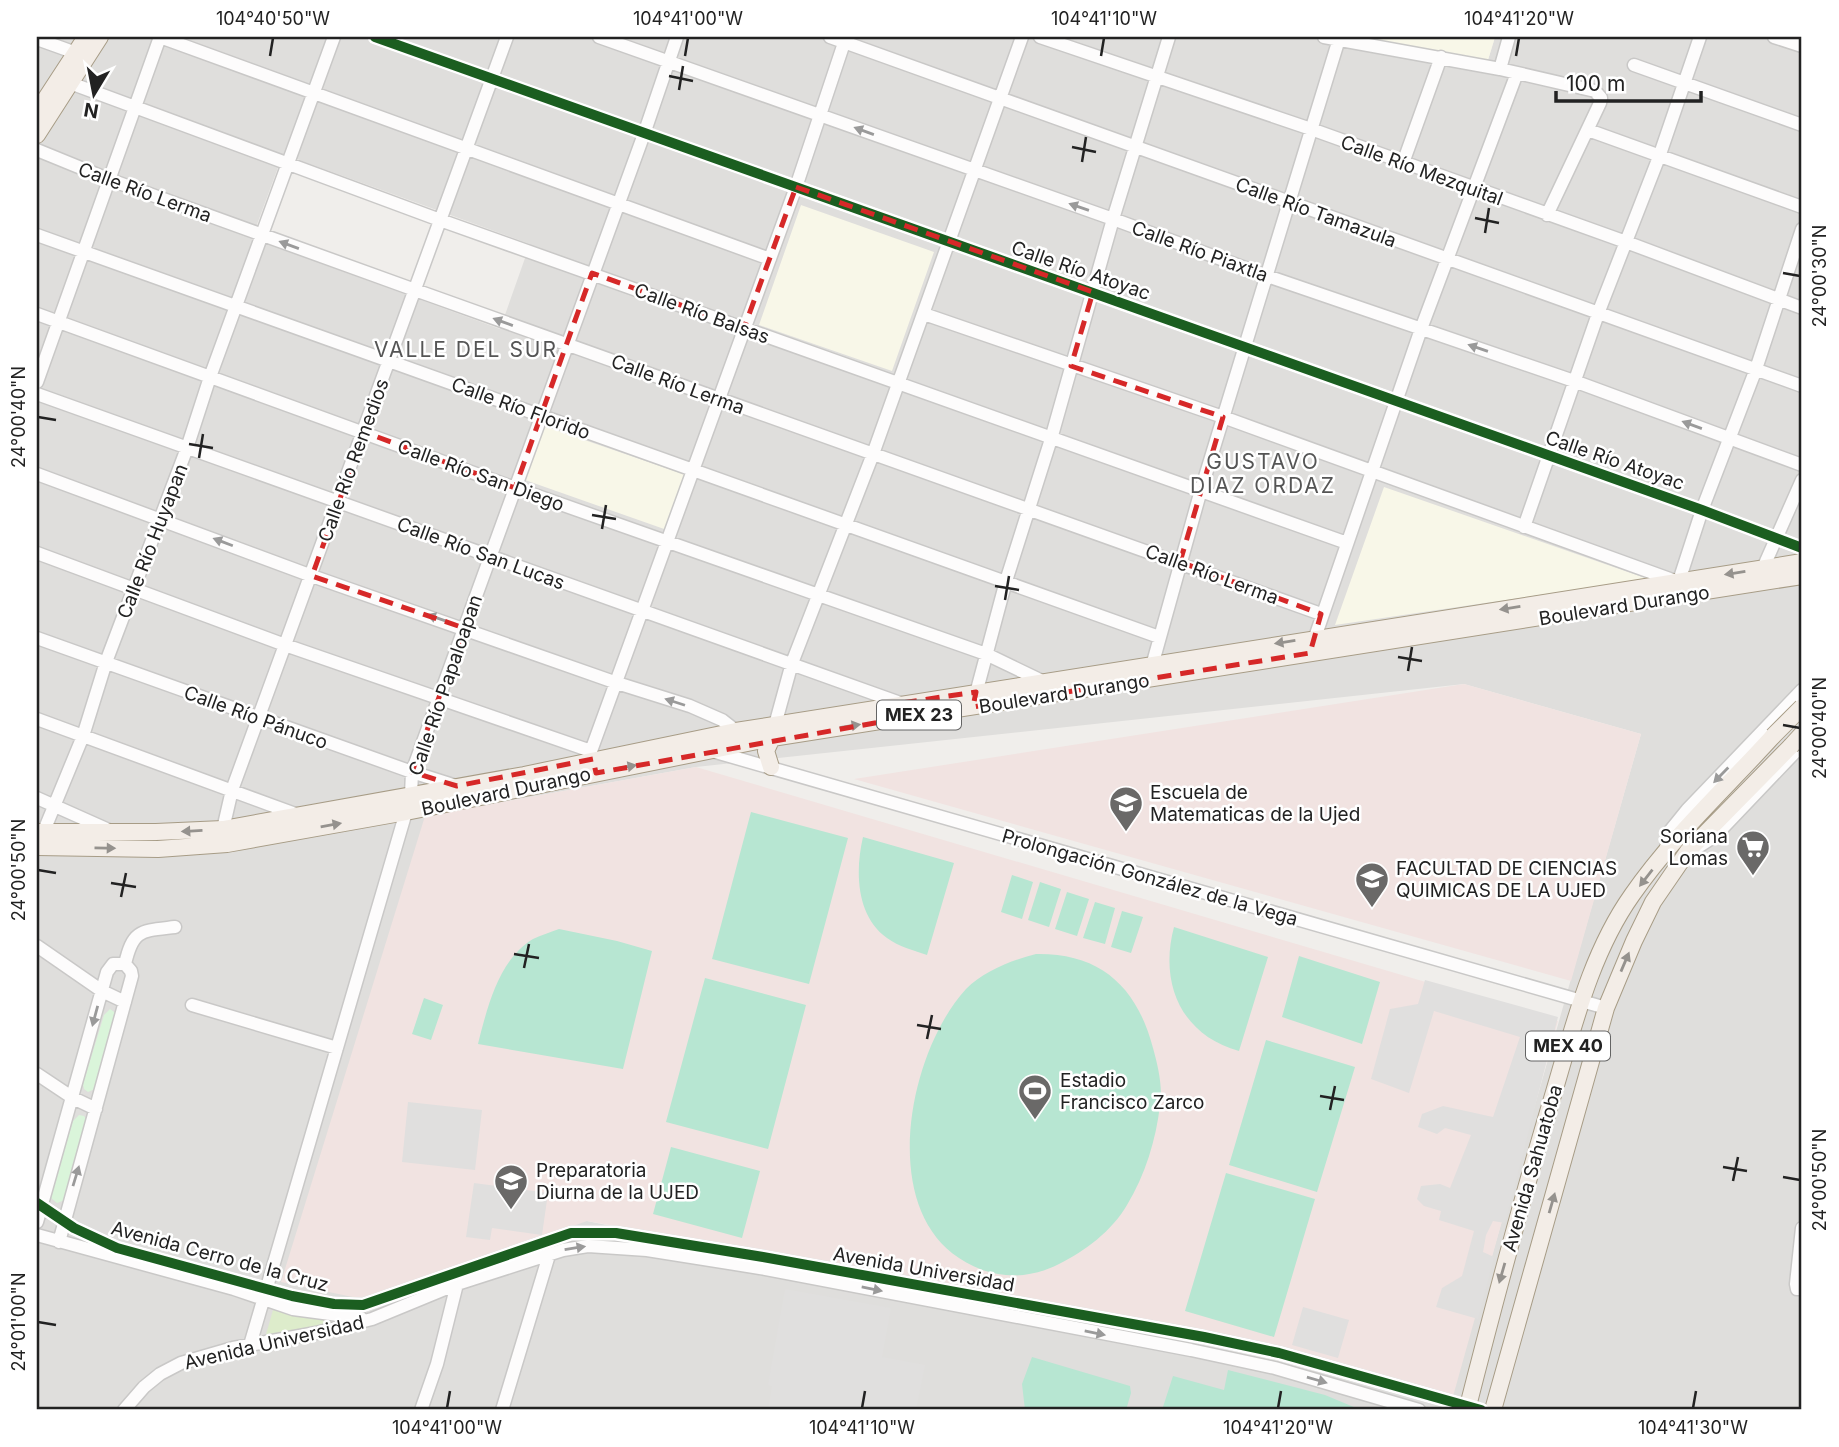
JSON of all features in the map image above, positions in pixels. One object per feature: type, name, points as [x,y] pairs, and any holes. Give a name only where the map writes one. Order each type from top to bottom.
[{"type":"main road","points":[[37,135],[86,37]]},
{"type":"main road","points":[[38,107],[64,81],[100,37]]},
{"type":"main road","name":"Boulevard Durango","points":[[39,840],[115,832],[225,837],[299,815],[594,761],[773,732],[901,703],[974,699],[1676,590],[1760,576],[1802,562]]},
{"type":"main road","name":"Boulevard Durango","points":[[1760,576],[1802,576]]},
{"type":"main road","name":"Boulevard Durango","points":[[703,745],[736,731],[773,732],[925,714],[1042,681],[1151,672]]},
{"type":"main road","name":"Avenida Sahuatoba","points":[[1472,1409],[1498,1286],[1581,1000],[1605,942],[1631,896],[1665,852],[1771,731],[1802,707]]},
{"type":"main road","points":[[771,767],[766,751],[773,732]]},
{"type":"main road","name":"Avenida Sahuatoba","points":[[1493,1410],[1606,1008],[1634,941],[1653,902],[1688,851],[1799,742]]},
{"type":"main road","name":"Boulevard Durango","points":[[39,840],[158,849],[406,812],[474,798],[594,761]]},
{"type":"street","points":[[37,382],[107,179],[160,37],[770,258]]},
{"type":"street","name":"Calle Río Huyapan","points":[[39,840],[83,736],[106,663],[187,448],[210,377],[334,37]]},
{"type":"street","name":"Calle Río Atoyac","points":[[374,37],[1093,292],[1802,548]]},
{"type":"street","name":"Calle Río Remedios","points":[[225,837],[232,790],[507,37]]},
{"type":"street","name":"Calle Río Piaxtla","points":[[599,37],[1268,276],[1574,381],[1802,465]]},
{"type":"street","name":"Calle Río Papaloapan","points":[[250,1345],[411,795],[412,772],[677,37]]},
{"type":"street","name":"Calle Río Tamazula","points":[[830,37],[846,39],[998,98],[1599,311],[1802,386]]},
{"type":"street","points":[[773,732],[792,663],[899,384],[998,98],[1022,37]]},
{"type":"street","name":"Calle Río Mezquital","points":[[1040,37],[1626,242],[1802,308]]},
{"type":"street","points":[[974,699],[1006,581],[1051,439],[1113,219],[1169,37]]},
{"type":"street","points":[[1324,37],[1441,57],[1595,91],[1601,99],[1600,103],[1547,215]]},
{"type":"street","points":[[1500,69],[1509,37]]},
{"type":"street","points":[[1524,527],[1599,311],[1659,157],[1700,37]]},
{"type":"street","points":[[1774,37],[1802,47]]},
{"type":"street","points":[[37,39],[76,53]]},
{"type":"street","points":[[37,553],[285,645],[438,698],[594,761],[617,683],[796,187],[846,39]]},
{"type":"street","points":[[1151,672],[1200,490],[1339,39]]},
{"type":"street","points":[[1403,163],[1441,57]]},
{"type":"street","points":[[1634,65],[1802,125]]},
{"type":"street","points":[[1312,645],[1374,472],[1421,329],[1517,73]]},
{"type":"street","name":"Calle Río Balsas","points":[[64,81],[440,220],[1347,543]]},
{"type":"street","points":[[1588,130],[1802,207]]},
{"type":"street","name":"Calle Río Lerma","points":[[37,150],[107,179],[261,235],[1321,614]]},
{"type":"street","points":[[924,314],[1223,416],[1524,527],[1676,590],[1728,438],[1756,369],[1802,229]]},
{"type":"street","name":"Calle Río Florido","points":[[37,234],[1159,637]]},
{"type":"street","points":[[1787,276],[1802,279]]},
{"type":"street","name":"Calle Río San Diego","points":[[37,314],[515,488],[986,654],[1042,681]]},
{"type":"street","name":"Calle Río San Lucas","points":[[37,394],[792,663],[925,714]]},
{"type":"street","points":[[37,474],[159,517],[312,576],[707,712],[736,731]]},
{"type":"street","points":[[1760,576],[1802,480]]},
{"type":"street","name":"Calle Río Pánuco","points":[[37,638],[457,786],[474,798]]},
{"type":"street","points":[[1799,742],[1784,741],[1771,731],[1802,691]]},
{"type":"street","points":[[37,719],[299,815]]},
{"type":"street","name":"Prolongación González de la Vega","points":[[703,745],[999,835],[1172,882],[1606,1008]]},
{"type":"street","points":[[37,798],[115,832]]},
{"type":"street","points":[[125,964],[131,942],[138,935],[175,927]]},
{"type":"street","points":[[37,946],[102,991],[125,1002]]},
{"type":"street","points":[[37,1222],[39,1205],[73,1098],[102,991],[111,966],[117,963],[125,964],[132,974],[59,1242]]},
{"type":"street","points":[[192,1005],[337,1048]]},
{"type":"street","points":[[37,1074],[73,1098],[96,1109]]},
{"type":"street","name":"Avenida Cerro de la Cruz","points":[[39,1205],[75,1228],[117,1248],[266,1294],[293,1309],[372,1319]]},
{"type":"street","points":[[1800,1283],[1802,1228]]},
{"type":"street","name":"Avenida Universidad","points":[[363,1305],[558,1237],[590,1231],[616,1233],[1118,1320],[1279,1353],[1472,1409]]},
{"type":"street","name":"Avenida Cerro de la Cruz","points":[[37,1235],[234,1289],[313,1301],[363,1305]]},
{"type":"street","name":"Avenida Universidad","points":[[124,1410],[144,1387],[181,1363],[372,1319],[457,1284],[548,1255],[587,1246],[647,1250],[812,1278],[1191,1350],[1275,1368],[1389,1405],[1419,1410]]},
{"type":"street","points":[[502,1410],[548,1255]]},
{"type":"street","points":[[421,1410],[441,1351],[457,1284]]},
{"type":"street","points":[[1029,1320],[1033,1306]]},
{"type":"street","points":[[1275,1368],[1279,1353]]},
{"type":"street","points":[[1375,1382],[1389,1405]]},
{"type":"highlighted area","points":[[796,187],[1093,292],[1071,366],[1223,417],[1180,562],[1321,614],[1310,653],[973,707],[976,692],[901,703],[925,714],[596,773],[593,759],[457,786],[412,772],[464,628],[312,576],[364,432],[515,488],[592,273],[744,328]]},
{"type":"shaded area","points":[[37,37],[1363,37],[1488,60],[1495,37],[1802,37],[1802,1410],[37,1410]],"holes":[[[283,154],[530,244],[500,329],[252,238]],[[1464,684],[1641,734],[1451,1399],[587,1221],[425,816],[696,767]]]},
{"type":"shaded area","points":[[1363,37],[1495,37],[1488,60]]},
{"type":"shaded area","points":[[801,205],[934,252],[892,371],[759,325]]},
{"type":"shaded area","points":[[544,426],[686,475],[667,530],[525,480]]},
{"type":"shaded area","points":[[1384,487],[1648,579],[1335,625]]},
{"type":"shaded area","points":[[1464,684],[1641,734],[1571,981],[854,779]]},
{"type":"shaded area","points":[[696,767],[1558,1021],[1452,1400],[1270,1345],[587,1221],[367,1300],[281,1282],[425,816]]},
{"type":"shaded area","points":[[1425,980],[1558,1017],[1505,1223],[1493,1221],[1486,1235],[1483,1252],[1494,1257],[1478,1319],[1436,1307],[1442,1288],[1462,1276],[1474,1231],[1439,1220],[1441,1211],[1424,1206],[1417,1199],[1421,1186],[1440,1184],[1450,1188],[1471,1135],[1445,1128],[1437,1134],[1418,1127],[1422,1114],[1443,1106],[1493,1117],[1520,1037],[1434,1011],[1409,1093],[1371,1079],[1390,1009],[1418,1004]]},
{"type":"shaded area","points":[[408,1102],[482,1110],[475,1170],[402,1162]]},
{"type":"shaded area","points":[[474,1183],[548,1193],[542,1235],[492,1228],[490,1240],[466,1237]]},
{"type":"shaded area","points":[[785,1289],[891,1308],[882,1357],[925,1365],[916,1410],[768,1410],[772,1386],[768,1385]]},
{"type":"shaded area","points":[[1303,1307],[1349,1320],[1338,1358],[1292,1345]]},
{"type":"green space","points":[[751,812],[848,838],[809,984],[712,959]]},
{"type":"green space","points":[[863,837],[954,863],[927,955],[887,938],[869,918],[860,892],[859,864]]},
{"type":"green space","points":[[1012,875],[1033,882],[1022,919],[1001,912]]},
{"type":"green space","points":[[1040,882],[1061,889],[1049,927],[1028,920]]},
{"type":"green space","points":[[1067,892],[1089,899],[1077,936],[1055,929]]},
{"type":"green space","points":[[1095,902],[1115,908],[1105,944],[1083,938]]},
{"type":"green space","points":[[1122,911],[1143,917],[1131,953],[1111,947]]},
{"type":"green space","points":[[1174,927],[1268,957],[1239,1051],[1202,1033],[1189,1020],[1179,1004],[1170,968]]},
{"type":"green space","points":[[559,929],[652,951],[623,1069],[478,1044],[496,986],[511,959],[533,939]]},
{"type":"green space","name":"Estadio Francisco Zarco","points":[[1036,954],[1059,955],[1097,967],[1126,991],[1146,1026],[1158,1069],[1161,1098],[1149,1157],[1127,1205],[1106,1232],[1078,1253],[1046,1269],[1021,1275],[996,1274],[959,1258],[934,1234],[918,1202],[911,1166],[911,1127],[917,1087],[929,1050],[946,1016],[966,989],[981,977],[1008,963]]},
{"type":"green space","points":[[1299,956],[1380,982],[1362,1044],[1282,1017]]},
{"type":"green space","points":[[705,978],[806,1005],[768,1149],[666,1122]]},
{"type":"green space","points":[[424,998],[443,1005],[431,1040],[412,1034]]},
{"type":"green space","points":[[110,1009],[117,1014],[97,1088],[88,1092],[83,1084],[104,1015]]},
{"type":"green space","points":[[1266,1040],[1355,1067],[1317,1192],[1229,1165]]},
{"type":"green space","points":[[79,1115],[87,1120],[65,1200],[57,1203],[51,1198],[51,1194],[73,1121]]},
{"type":"green space","points":[[671,1147],[760,1171],[742,1238],[653,1214]]},
{"type":"green space","points":[[1226,1173],[1315,1199],[1274,1337],[1185,1311]]},
{"type":"green space","points":[[273,1310],[332,1322],[332,1324],[265,1338]]},
{"type":"green space","points":[[1032,1357],[1130,1386],[1131,1393],[1126,1410],[1025,1410],[1022,1384]]},
{"type":"green space","points":[[1228,1370],[1325,1395],[1361,1410],[1162,1410],[1173,1376],[1224,1390]]},
{"type":"cycle path","points":[[375,37],[1802,548]]},
{"type":"cycle path","points":[[37,1203],[74,1228],[117,1248],[292,1296],[334,1304],[363,1305],[571,1233],[616,1233],[1204,1337],[1279,1353],[1481,1410]]},
{"type":"place","name":"Escuela de Matematicas de la Ujed","points":[[1126,833]]},
{"type":"place","name":"Soriana Lomas","points":[[1753,877]]},
{"type":"place","name":"FACULTAD DE CIENCIAS QUIMICAS DE LA UJED","points":[[1372,909]]},
{"type":"place","name":"Estadio Francisco Zarco","points":[[1035,1121]]},
{"type":"place","name":"Preparatoria Diurna de la UJED","points":[[511,1211]]},
{"type":"district","name":"VALLE DEL SUR","points":[[466,350]]},
{"type":"district","name":"GUSTAVO DIAZ ORDAZ","points":[[1263,474]]}]
